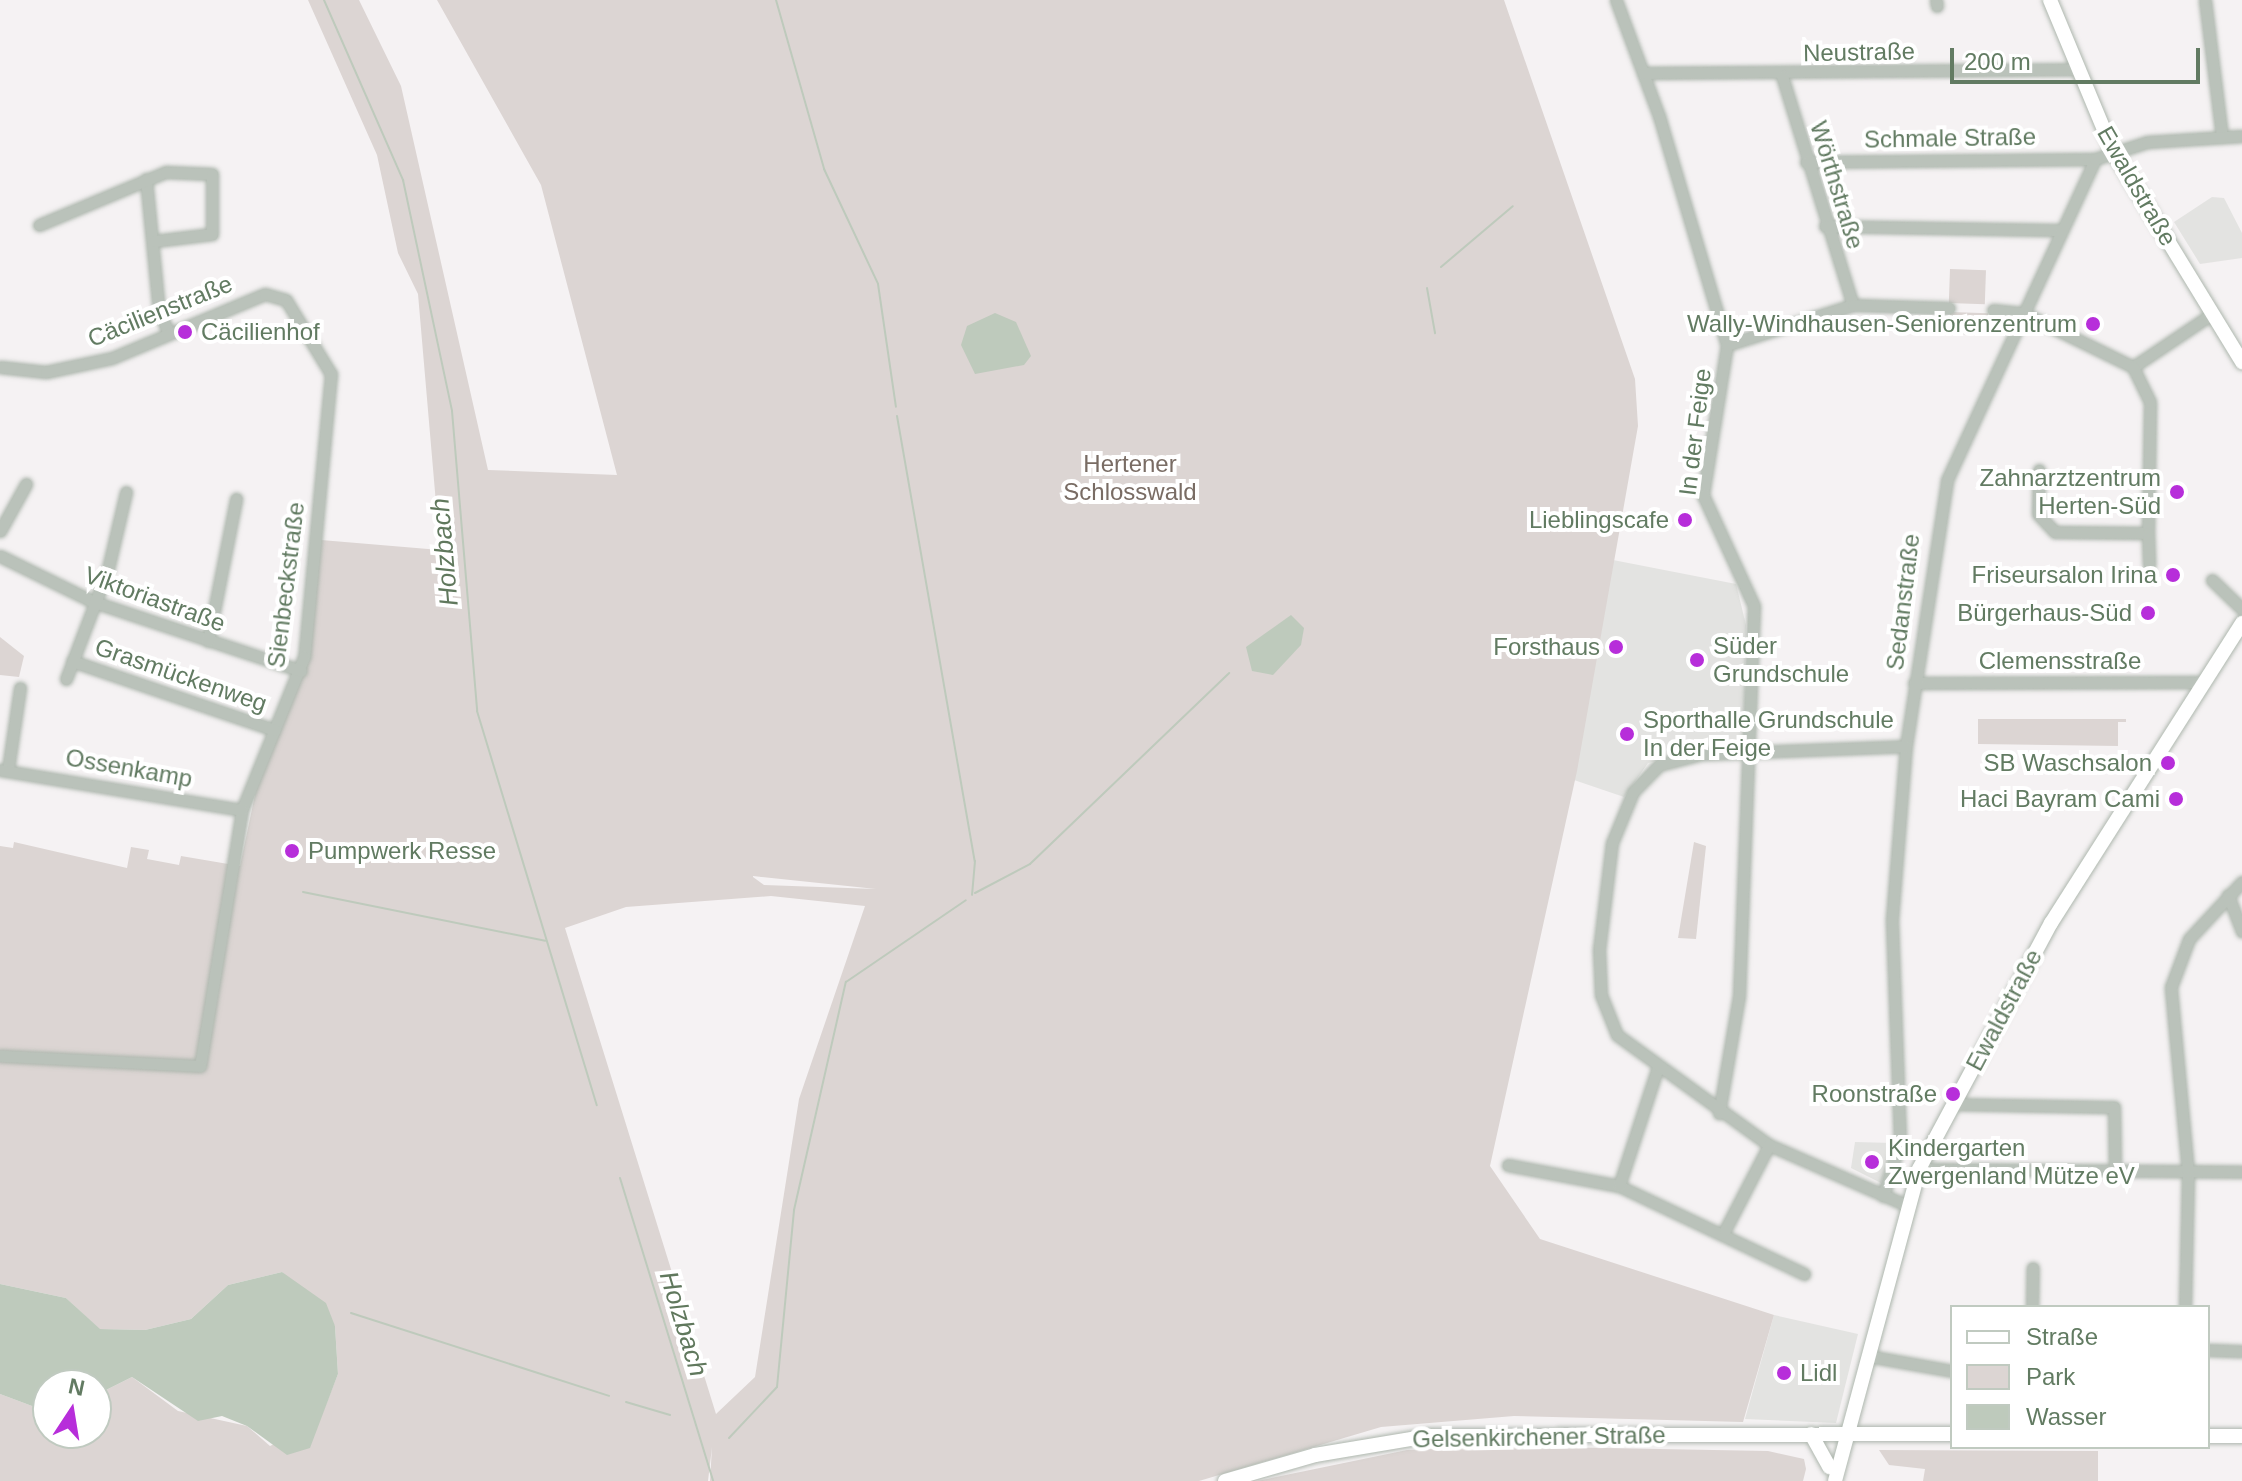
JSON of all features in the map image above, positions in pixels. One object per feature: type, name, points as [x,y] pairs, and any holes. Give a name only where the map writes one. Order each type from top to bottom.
[{"type":"main road","name":"Ewaldstraße","points":[[2050,0],[2076,69],[2112,149],[2242,362]]},
{"type":"main road","name":"Ewaldstraße","points":[[1830,1476],[1848,1433],[1906,1205],[1919,1169],[2051,923],[2242,623]]},
{"type":"main road","points":[[1811,1434],[1830,1476]]},
{"type":"main road","name":"Gelsenkirchener Straße","points":[[1225,1481],[1328,1452],[1429,1436],[1950,1434]]},
{"type":"main road","points":[[2210,1436],[2242,1436]]},
{"type":"street","name":"In der Feige","points":[[1616,0],[1643,73],[1727,345],[1703,495],[1753,599],[1754,750],[1739,996],[1719,1113]]},
{"type":"street","points":[[2205,0],[2222,137]]},
{"type":"street","name":"Neustraße","points":[[1643,73],[1782,76],[2076,69]]},
{"type":"street","name":"Wörthstraße","points":[[1782,76],[1825,226],[1853,305]]},
{"type":"street","points":[[2095,159],[2112,149],[2242,136]]},
{"type":"street","name":"Schmale Straße","points":[[1806,162],[2095,159]]},
{"type":"street","name":"Sedanstraße","points":[[1883,1196],[1900,1141],[1892,919],[1906,746],[1937,509],[2095,159]]},
{"type":"street","points":[[39,225],[146,179],[203,169],[214,182],[212,234],[154,241]]},
{"type":"street","points":[[146,179],[159,311],[169,333]]},
{"type":"street","points":[[1825,226],[2062,230]]},
{"type":"street","name":"Cäcilienstraße","points":[[0,367],[76,367],[265,294],[286,300]]},
{"type":"street","name":"Sienbeckstraße","points":[[0,1055],[200,1066],[242,810],[301,671],[331,374],[286,300]]},
{"type":"street","points":[[1727,345],[1853,305],[1949,308]]},
{"type":"street","points":[[1993,310],[2023,313],[2133,367],[2150,402],[2149,565]]},
{"type":"street","points":[[2133,367],[2212,314]]},
{"type":"street","points":[[2039,470],[2038,514],[2055,532],[2148,533]]},
{"type":"street","points":[[0,531],[26,484]]},
{"type":"street","name":"Grasmückenweg","points":[[66,679],[94,602],[126,492]]},
{"type":"street","points":[[208,641],[236,499]]},
{"type":"street","name":"Viktoriastraße","points":[[0,556],[94,602],[301,671]]},
{"type":"street","points":[[2212,580],[2242,609]]},
{"type":"street","name":"Grasmückenweg","points":[[72,661],[275,730]]},
{"type":"street","name":"Clemensstraße","points":[[1914,683],[2205,682]]},
{"type":"street","name":"Ossenkamp","points":[[20,688],[4,769],[242,810]]},
{"type":"street","points":[[1906,746],[1754,750],[1659,765],[1633,792],[1612,843],[1600,917],[1601,995],[1617,1035],[1719,1113],[1769,1145],[1906,1205]]},
{"type":"street","points":[[2185,1305],[2188,1172],[2171,987],[2189,939],[2242,882]]},
{"type":"street","points":[[2228,895],[2242,931]]},
{"type":"street","points":[[1619,1186],[1658,1067]]},
{"type":"street","points":[[1954,1104],[2114,1107],[2115,1171]]},
{"type":"street","points":[[1725,1230],[1769,1145]]},
{"type":"street","points":[[1508,1165],[1619,1186],[1725,1230],[1804,1274]]},
{"type":"street","points":[[1919,1169],[2242,1172]]},
{"type":"street","points":[[2032,1305],[2033,1268]]},
{"type":"street","points":[[2210,1350],[2242,1351]]},
{"type":"street","points":[[1868,1356],[1950,1371]]},
{"type":"shaded area","points":[[2212,197],[2224,198],[2242,233],[2242,258],[2200,264],[2174,222]]},
{"type":"shaded area","points":[[1613,560],[1736,584],[1746,625],[1744,741],[1648,763],[1624,797],[1574,780]]},
{"type":"shaded area","name":"Kindergarten Zwergenland Mütze eV","points":[[1855,1142],[1893,1143],[1881,1183],[1851,1168]]},
{"type":"shaded area","points":[[1774,1315],[1858,1334],[1836,1423],[1745,1419]]},
{"type":"green space","name":"Hertener Schlosswald","points":[[308,0],[359,0],[401,86],[488,470],[617,475],[541,185],[437,0],[1504,0],[1635,379],[1638,426],[1577,771],[1490,1166],[1540,1239],[1774,1315],[1743,1422],[1514,1416],[1381,1427],[1199,1481],[710,1481],[712,1447],[708,1481],[0,1481],[0,1394],[32,1406],[32,1449],[112,1449],[112,1387],[132,1377],[178,1411],[247,1426],[270,1446],[319,1422],[338,1374],[335,1326],[282,1272],[228,1285],[191,1319],[145,1330],[99,1329],[66,1298],[0,1284],[0,846],[13,848],[14,842],[127,868],[131,847],[149,850],[147,859],[179,865],[181,856],[240,866],[259,776],[306,666],[321,540],[440,550],[418,294],[398,253],[377,155]],"holes":[[[753,876],[876,889],[764,885]],[[771,896],[865,906],[799,1099],[755,1377],[716,1414],[565,928],[626,907]]]},
{"type":"green space","points":[[1950,269],[1986,270],[1985,304],[1949,303]]},
{"type":"green space","points":[[1950,312],[1988,313],[1987,335],[1949,334]]},
{"type":"green space","points":[[0,637],[24,656],[19,677],[0,675]]},
{"type":"green space","points":[[1978,719],[2126,719],[2126,722],[2118,722],[2118,746],[1978,744]]},
{"type":"green space","points":[[1694,842],[1706,846],[1696,939],[1678,938]]},
{"type":"green space","points":[[1495,1446],[1768,1451],[1804,1459],[1806,1469],[1803,1481],[1257,1481],[1407,1450]]},
{"type":"green space","points":[[1879,1450],[2098,1451],[2098,1481],[1923,1481],[1925,1469],[1889,1465]]},
{"type":"water","points":[[995,313],[1016,322],[1031,356],[1024,365],[975,374],[961,345],[967,326]]},
{"type":"water","points":[[1291,615],[1304,628],[1301,645],[1273,675],[1252,671],[1246,647]]},
{"type":"water","points":[[282,1272],[326,1303],[335,1326],[338,1374],[310,1448],[287,1455],[247,1426],[222,1416],[198,1421],[132,1377],[112,1387],[112,1369],[32,1369],[32,1406],[0,1394],[0,1284],[66,1298],[100,1329],[145,1330],[191,1319],[228,1285]]},
{"type":"waterway","name":"Holzbach","points":[[324,0],[403,180],[452,411],[477,711],[597,1105]]},
{"type":"waterway","points":[[776,0],[824,169],[878,284],[896,407]]},
{"type":"waterway","points":[[1441,267],[1513,206]]},
{"type":"waterway","points":[[1427,288],[1435,333]]},
{"type":"waterway","points":[[897,416],[975,861],[972,895]]},
{"type":"waterway","points":[[975,893],[1030,864],[1229,673]]},
{"type":"waterway","points":[[303,892],[545,941]]},
{"type":"waterway","points":[[729,1438],[777,1387],[794,1210],[846,982],[966,900]]},
{"type":"waterway","name":"Holzbach","points":[[620,1178],[713,1481]]},
{"type":"waterway","points":[[351,1313],[609,1396]]},
{"type":"waterway","points":[[626,1402],[670,1415]]},
{"type":"place","name":"Wally-Windhausen-Seniorenzentrum","points":[[2093,324]]},
{"type":"place","name":"Cäcilienhof","points":[[185,332]]},
{"type":"place","name":"Zahnarztzentrum Herten-Süd","points":[[2177,492]]},
{"type":"place","name":"Lieblingscafe","points":[[1685,520]]},
{"type":"place","name":"Friseursalon Irina","points":[[2173,575]]},
{"type":"place","name":"Bürgerhaus-Süd","points":[[2148,613]]},
{"type":"place","name":"Forsthaus","points":[[1616,647]]},
{"type":"place","name":"Süder Grundschule","points":[[1697,660]]},
{"type":"place","name":"Sporthalle Grundschule In der Feige","points":[[1627,734]]},
{"type":"place","name":"SB Waschsalon","points":[[2168,763]]},
{"type":"place","name":"Haci Bayram Cami","points":[[2176,799]]},
{"type":"place","name":"Pumpwerk Resse","points":[[292,851]]},
{"type":"place","name":"Roonstraße","points":[[1953,1094]]},
{"type":"place","name":"Kindergarten Zwergenland Mütze eV","points":[[1872,1162]]},
{"type":"place","name":"Lidl","points":[[1784,1373]]}]
